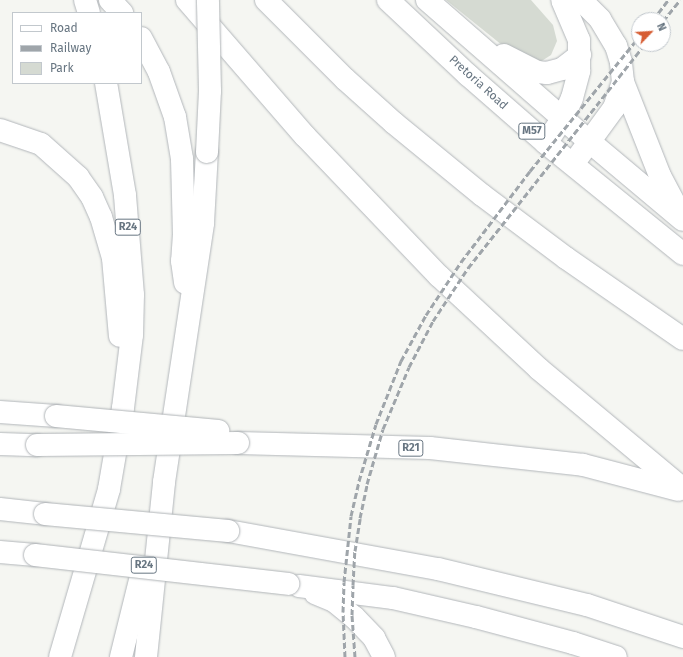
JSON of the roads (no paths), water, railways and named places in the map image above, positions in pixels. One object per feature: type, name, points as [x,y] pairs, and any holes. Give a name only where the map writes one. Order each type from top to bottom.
[{"type":"main road","points":[[85,0],[89,12]]},
{"type":"main road","points":[[110,0],[121,12]]},
{"type":"main road","points":[[187,0],[305,136],[439,276],[539,368],[683,490]]},
{"type":"main road","name":"R24","points":[[122,654],[164,482],[203,223],[210,91],[208,0]]},
{"type":"main road","points":[[266,0],[345,79],[383,114],[482,195],[566,258],[683,338]]},
{"type":"main road","name":"Pretoria Road","points":[[388,0],[468,75],[546,143],[683,254]]},
{"type":"main road","name":"M57","points":[[427,0],[590,142],[683,218]]},
{"type":"main road","points":[[546,143],[563,118],[572,98],[579,71],[579,40],[562,0]]},
{"type":"main road","points":[[581,0],[600,19],[616,46],[621,62],[623,82],[660,176],[683,218]]},
{"type":"main road","points":[[464,31],[537,72],[555,71],[569,64],[580,55]]},
{"type":"main road","points":[[142,40],[159,72],[175,117],[182,159],[184,234],[182,261],[184,279],[191,308]]},
{"type":"main road","points":[[573,164],[614,108],[623,82]]},
{"type":"main road","name":"R24","points":[[60,657],[109,489],[123,408],[132,335],[133,295],[125,195],[106,84]]},
{"type":"main road","points":[[0,130],[41,144],[78,177],[92,197],[102,217],[113,258],[120,336],[127,372]]},
{"type":"main road","points":[[0,412],[56,416],[234,438]]},
{"type":"main road","points":[[0,444],[37,445],[234,438]]},
{"type":"main road","name":"R21","points":[[234,438],[260,439],[268,444],[430,448],[583,465],[683,490]]},
{"type":"main road","points":[[146,657],[164,482]]},
{"type":"main road","points":[[0,509],[228,531],[438,569],[587,605],[683,637]]},
{"type":"main road","points":[[0,552],[293,585],[393,598],[476,617],[573,643],[616,657]]},
{"type":"main road","points":[[293,585],[334,601],[354,616],[374,638],[384,657]]},
{"type":"railway","points":[[659,12],[668,0]]},
{"type":"railway","points":[[670,12],[680,0]]},
{"type":"railway","points":[[345,657],[343,612],[344,582],[351,516],[359,481],[376,424],[401,361],[426,315],[461,262],[530,171],[631,47]]},
{"type":"railway","points":[[355,657],[352,615],[353,585],[355,551],[360,518],[367,484],[383,429],[409,367],[433,321],[468,268],[639,52]]}]
